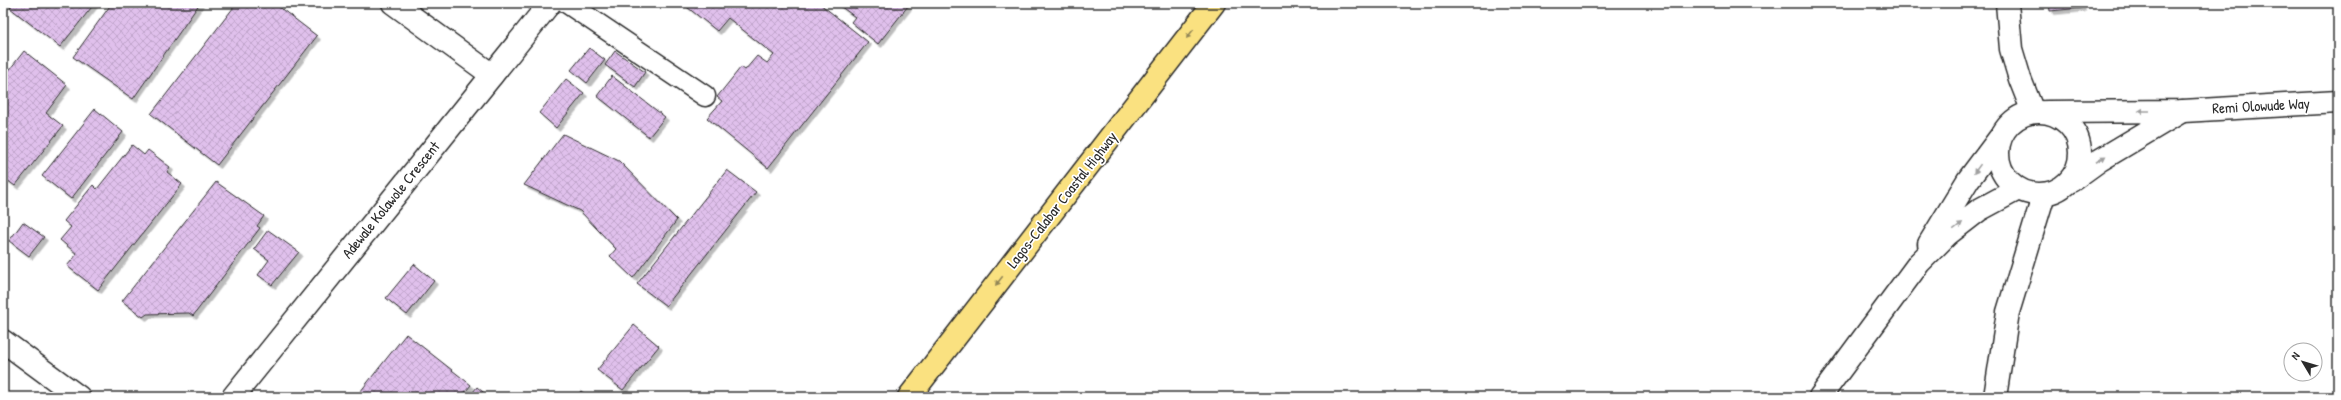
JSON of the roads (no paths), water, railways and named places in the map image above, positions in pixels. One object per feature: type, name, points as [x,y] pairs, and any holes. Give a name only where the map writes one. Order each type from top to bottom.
[{"type":"highway","name":"Lagos-Calabar Coastal Highway","points":[[909,397],[1214,3]]},
{"type":"street","points":[[393,3],[492,75]]},
{"type":"street","name":"Adewale Kolawole Crescent","points":[[233,397],[550,3]]},
{"type":"street","points":[[2007,3],[2012,49],[2020,79],[2040,112]]},
{"type":"street","name":"Remi Olowude Way","points":[[2040,112],[2184,111],[2338,102]]},
{"type":"street","points":[[2008,126],[2001,138],[1998,152],[2000,167],[2007,180],[2018,189],[2030,194],[2044,194],[2058,190],[2100,160],[2184,111]]},
{"type":"street","points":[[1920,263],[1940,224],[1968,180],[2008,126],[2019,117],[2040,112],[2061,117],[2075,131],[2080,145],[2080,159],[2076,173],[2070,182]]},
{"type":"street","points":[[1820,397],[1920,263],[1948,234],[1979,210],[2018,189]]},
{"type":"street","points":[[1995,397],[2008,312],[2044,194]]},
{"type":"street","points":[[3,342],[79,397]]},
{"type":"lane","points":[[567,3],[705,96]]}]
